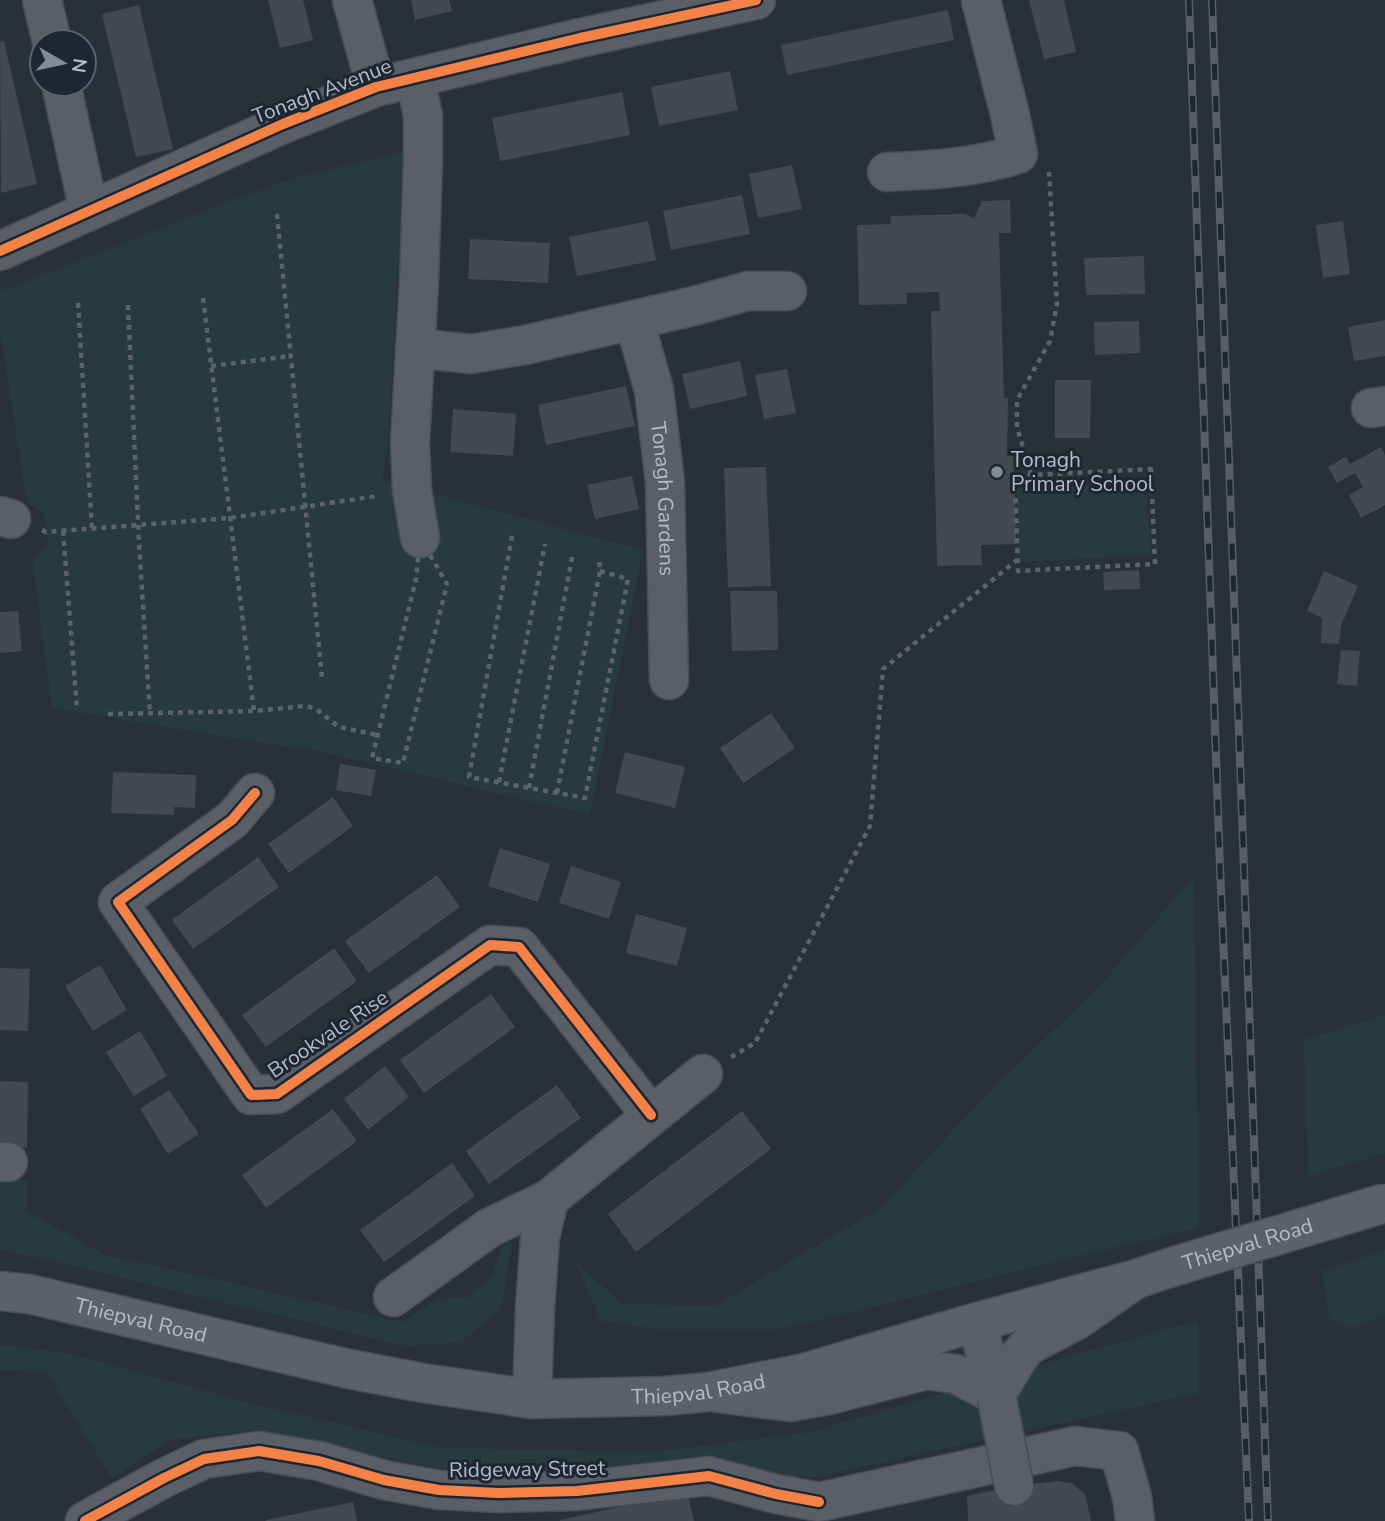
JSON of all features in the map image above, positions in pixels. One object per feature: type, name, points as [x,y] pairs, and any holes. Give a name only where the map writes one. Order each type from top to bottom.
[{"type":"main road","name":"Thiepval Road","points":[[0,1291],[29,1294],[349,1369],[423,1383],[532,1399],[665,1396],[708,1392],[804,1373],[1136,1279],[1385,1203]]},
{"type":"street","points":[[42,0],[49,28]]},
{"type":"street","points":[[352,0],[376,87]]},
{"type":"street","name":"Tonagh Avenue","points":[[0,251],[283,124],[376,87],[580,38],[663,10],[757,0]]},
{"type":"street","points":[[887,172],[949,169],[995,162],[1018,154],[981,0]]},
{"type":"street","name":"Tonagh Avenue","points":[[415,78],[423,116],[424,161],[410,442],[412,490],[420,538]]},
{"type":"street","points":[[64,98],[89,211]]},
{"type":"street","points":[[415,348],[471,354],[525,345],[748,291],[787,291]]},
{"type":"street","name":"Tonagh Gardens","points":[[634,320],[654,390],[665,482],[669,680]]},
{"type":"street","name":"Brookvale Rise","points":[[255,793],[232,820],[118,902],[251,1095],[277,1094],[490,945],[519,947],[651,1115]]},
{"type":"street","points":[[393,1297],[489,1228],[549,1199],[703,1074]]},
{"type":"street","points":[[532,1399],[540,1237],[549,1199]]},
{"type":"street","points":[[996,1397],[1019,1356],[1029,1346],[1077,1320],[1136,1279]]},
{"type":"street","points":[[977,1322],[1014,1486]]},
{"type":"street","points":[[708,1392],[790,1402],[927,1370],[956,1374],[996,1397]]},
{"type":"street","name":"Ridgeway Street","points":[[85,1521],[204,1459],[259,1451],[319,1461],[384,1480],[439,1490],[499,1493],[577,1491],[709,1476],[776,1494],[819,1502],[1074,1446],[1119,1451],[1132,1497],[1135,1521]]},
{"type":"path","points":[[1031,475],[1017,427],[1017,400],[1050,341],[1057,304],[1049,159]]},
{"type":"path","points":[[277,214],[323,678]]},
{"type":"path","points":[[203,298],[254,711]]},
{"type":"path","points":[[78,303],[92,529]]},
{"type":"path","points":[[128,305],[150,715]]},
{"type":"path","points":[[211,366],[291,356]]},
{"type":"path","points":[[1151,469],[1155,564],[1018,571],[1015,476],[1031,475],[1151,469]]},
{"type":"path","points":[[6,517],[46,532],[230,518],[377,496]]},
{"type":"path","points":[[63,531],[77,709]]},
{"type":"path","points":[[512,536],[469,777],[585,798],[628,579],[600,571]]},
{"type":"path","points":[[420,538],[447,584],[403,763],[372,758],[416,579],[420,538]]},
{"type":"path","points":[[499,782],[545,544]]},
{"type":"path","points":[[528,788],[573,552]]},
{"type":"path","points":[[557,793],[600,571],[598,559]]},
{"type":"path","points":[[703,1074],[755,1043],[870,826],[883,669],[1017,560]]},
{"type":"path","points":[[108,714],[254,711],[306,706],[316,709],[340,727],[378,735]]},
{"type":"green space","points":[[404,151],[388,442],[382,480],[643,550],[590,815],[320,751],[52,708],[32,559],[48,546],[44,514],[27,502],[0,332],[0,292],[216,206],[295,178]]},
{"type":"green space","points":[[1146,482],[1151,555],[1019,562],[1017,487]]},
{"type":"green space","points":[[1194,876],[1199,1227],[780,1329],[657,1329],[601,1321],[575,1261],[622,1304],[714,1306],[879,1209],[997,1084],[1098,988]]},
{"type":"green space","points":[[1385,1015],[1385,1153],[1308,1176],[1304,1040]]},
{"type":"green space","points":[[0,1180],[27,1180],[27,1212],[106,1255],[403,1322],[437,1299],[467,1298],[492,1276],[502,1245],[512,1241],[501,1310],[461,1342],[406,1346],[0,1250]]},
{"type":"green space","points":[[1385,1250],[1385,1315],[1352,1328],[1329,1318],[1322,1271]]},
{"type":"green space","points":[[1198,1321],[1198,1393],[815,1477],[434,1467],[242,1432],[169,1440],[112,1479],[47,1373],[0,1369],[0,1345],[66,1353],[254,1404],[441,1448],[656,1452],[811,1432]]},
{"type":"building","points":[[268,0],[303,0],[313,40],[280,48]]},
{"type":"building","points":[[411,0],[449,0],[452,11],[415,20]]},
{"type":"building","points":[[1029,0],[1064,0],[1076,52],[1044,59]]},
{"type":"building","points":[[139,5],[173,149],[136,157],[102,14]]},
{"type":"building","points":[[948,10],[954,40],[787,75],[781,45]]},
{"type":"building","points":[[4,41],[37,184],[1,193],[0,42]]},
{"type":"building","points":[[730,71],[738,110],[659,126],[651,87]]},
{"type":"building","points":[[622,92],[630,135],[500,161],[492,118]]},
{"type":"building","points":[[792,165],[802,209],[758,218],[749,174]]},
{"type":"building","points":[[742,195],[750,234],[671,250],[663,211]]},
{"type":"building","points":[[1010,200],[1011,233],[999,233],[1004,398],[1008,398],[1007,456],[1014,456],[1016,544],[981,545],[982,565],[937,566],[931,311],[940,311],[939,292],[906,293],[907,304],[859,305],[857,225],[891,224],[890,216],[965,214],[974,218],[982,201]]},
{"type":"building","points":[[648,221],[656,260],[577,276],[569,237]]},
{"type":"building","points":[[1343,221],[1350,274],[1323,278],[1316,225]]},
{"type":"building","points":[[470,239],[550,243],[548,283],[468,279]]},
{"type":"building","points":[[1144,256],[1145,294],[1086,295],[1084,258]]},
{"type":"building","points":[[1385,320],[1385,356],[1354,361],[1348,327]]},
{"type":"building","points":[[1139,321],[1140,353],[1095,355],[1094,322]]},
{"type":"building","points":[[740,361],[747,396],[690,409],[682,374]]},
{"type":"building","points":[[787,369],[796,413],[764,419],[755,375]]},
{"type":"building","points":[[1055,380],[1091,380],[1090,438],[1055,438]]},
{"type":"building","points":[[626,386],[635,426],[546,445],[538,405]]},
{"type":"building","points":[[453,409],[516,414],[513,456],[450,452]]},
{"type":"building","points":[[1381,447],[1385,455],[1385,505],[1361,518],[1349,495],[1363,487],[1355,473],[1337,483],[1328,467],[1346,457],[1350,464]]},
{"type":"building","points":[[766,467],[771,586],[728,587],[724,468]]},
{"type":"building","points":[[632,476],[639,509],[595,519],[587,485]]},
{"type":"building","points":[[1139,570],[1140,589],[1104,590],[1103,572]]},
{"type":"building","points":[[1324,571],[1358,586],[1341,626],[1339,644],[1321,643],[1322,618],[1307,611]]},
{"type":"building","points":[[730,591],[777,591],[778,650],[732,651]]},
{"type":"building","points":[[18,611],[22,651],[0,653],[0,612]]},
{"type":"building","points":[[1341,650],[1360,651],[1357,686],[1337,684]]},
{"type":"building","points":[[771,713],[795,748],[743,783],[720,748]]},
{"type":"building","points":[[625,752],[685,767],[675,808],[615,793]]},
{"type":"building","points":[[340,764],[376,770],[371,796],[336,790]]},
{"type":"building","points":[[113,772],[196,775],[195,808],[174,807],[174,815],[111,813]]},
{"type":"building","points":[[333,797],[353,826],[289,873],[268,844]]},
{"type":"building","points":[[500,848],[550,864],[538,902],[488,886]]},
{"type":"building","points":[[258,857],[279,887],[193,949],[172,920]]},
{"type":"building","points":[[571,866],[621,882],[609,919],[559,903]]},
{"type":"building","points":[[437,875],[460,907],[369,973],[345,941]]},
{"type":"building","points":[[636,914],[687,928],[677,966],[626,953]]},
{"type":"building","points":[[334,948],[357,981],[266,1047],[242,1015]]},
{"type":"building","points":[[100,965],[127,1010],[93,1031],[65,986]]},
{"type":"building","points":[[0,968],[30,969],[28,1031],[0,1030]]},
{"type":"building","points":[[491,994],[515,1027],[424,1093],[400,1060]]},
{"type":"building","points":[[140,1031],[167,1076],[134,1096],[106,1052]]},
{"type":"building","points":[[385,1066],[409,1097],[368,1130],[344,1099]]},
{"type":"building","points":[[0,1081],[28,1082],[27,1148],[0,1147]]},
{"type":"building","points":[[557,1085],[581,1118],[489,1184],[466,1151]]},
{"type":"building","points":[[169,1090],[199,1134],[168,1154],[140,1109]]},
{"type":"building","points":[[333,1109],[357,1141],[266,1208],[242,1175]]},
{"type":"building","points":[[742,1111],[771,1149],[636,1252],[608,1214]]},
{"type":"building","points":[[452,1163],[475,1196],[384,1262],[360,1230]]},
{"type":"building","points":[[1057,1481],[1072,1483],[1085,1494],[1091,1521],[968,1521],[967,1496],[1014,1486]]},
{"type":"building","points":[[687,1492],[694,1521],[560,1521],[560,1520]]},
{"type":"building","points":[[353,1502],[357,1521],[266,1521],[266,1520]]},
{"type":"railway","points":[[1189,0],[1220,868],[1249,1521]]},
{"type":"railway","points":[[1212,0],[1268,1521]]},
{"type":"cycle path","points":[[0,251],[283,124],[376,87],[580,38],[756,0]]},
{"type":"cycle path","points":[[255,793],[232,820],[118,902],[251,1095],[277,1094],[490,945],[519,947],[651,1115]]},
{"type":"cycle path","points":[[85,1521],[204,1459],[259,1451],[319,1461],[384,1480],[439,1490],[499,1493],[577,1491],[709,1476],[776,1494],[819,1502]]},
{"type":"place","name":"Tonagh Primary School","points":[[997,472]]}]
